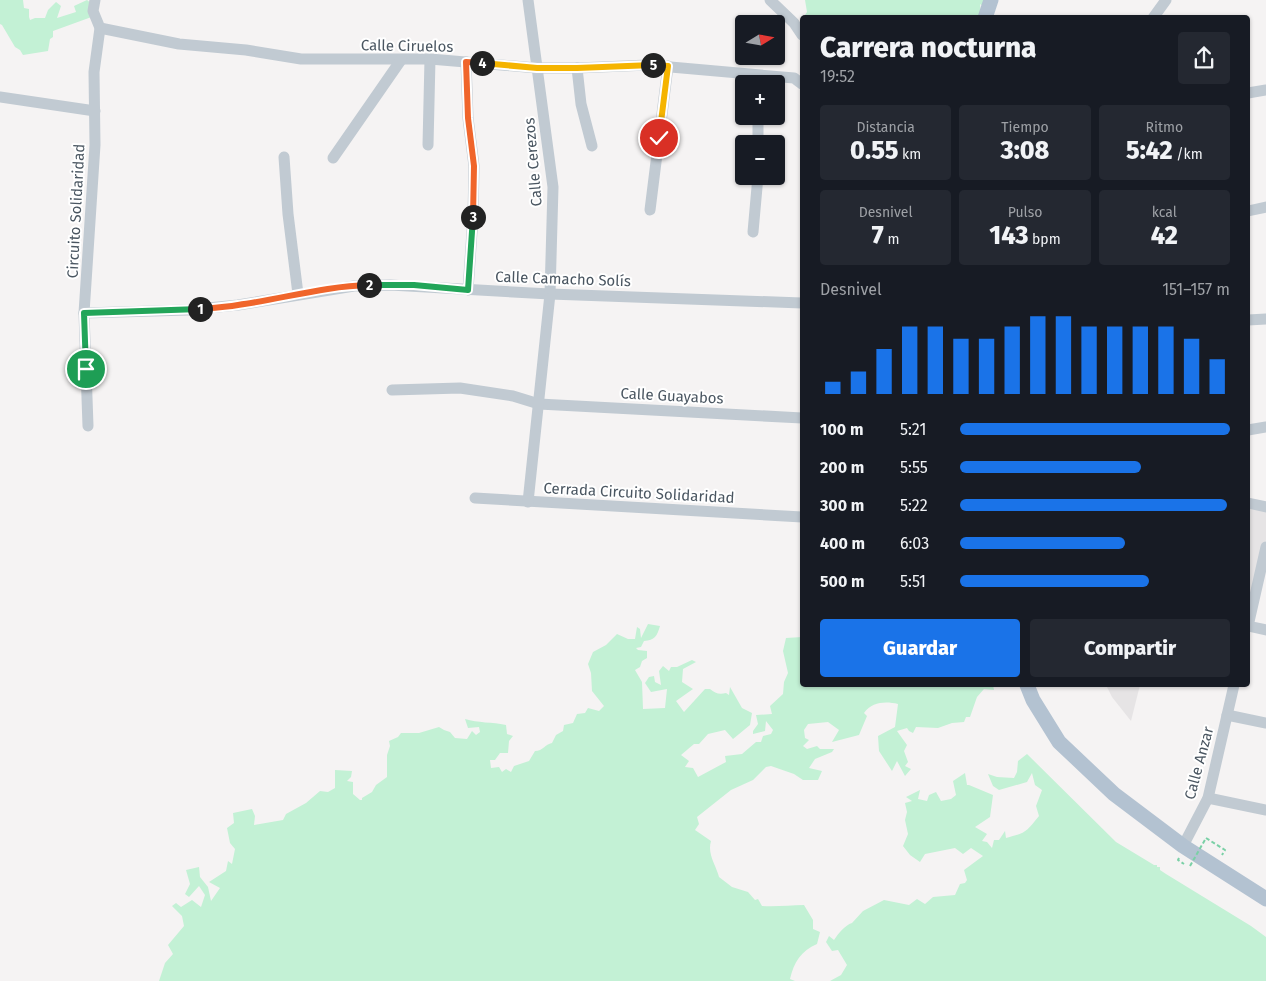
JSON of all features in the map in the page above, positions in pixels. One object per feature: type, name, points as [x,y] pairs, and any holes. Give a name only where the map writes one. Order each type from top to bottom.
[{"type":"main road","points":[[986,15],[990,0]]},
{"type":"main road","points":[[1028,687],[1033,700],[1060,742],[1114,794],[1183,846],[1266,899]]},
{"type":"street","name":"Circuito Solidaridad","points":[[88,426],[84,313],[94,175],[94,72],[100,28],[93,11],[96,0]]},
{"type":"street","name":"Calle Cerezos","points":[[528,0],[553,187],[550,294],[528,502]]},
{"type":"street","points":[[770,0],[800,32]]},
{"type":"street","points":[[1155,15],[1166,0]]},
{"type":"street","name":"Calle Ciruelos","points":[[100,28],[179,44],[246,50],[300,59],[430,60],[537,68],[648,64],[736,75]]},
{"type":"street","points":[[333,158],[401,60]]},
{"type":"street","points":[[428,144],[430,60]]},
{"type":"street","points":[[466,62],[468,118],[474,166],[468,290]]},
{"type":"street","points":[[650,210],[668,66]]},
{"type":"street","points":[[577,68],[581,104],[592,146]]},
{"type":"street","name":"Calle Ciruelos","points":[[785,78],[794,78],[800,82]]},
{"type":"street","points":[[1250,93],[1266,90]]},
{"type":"street","points":[[0,97],[95,111]]},
{"type":"street","points":[[284,157],[288,214],[298,294]]},
{"type":"street","points":[[754,232],[757,185]]},
{"type":"street","points":[[1250,211],[1266,207]]},
{"type":"street","name":"Calle Camacho Solís","points":[[84,313],[205,308],[238,305],[298,294],[363,286],[414,285],[468,290],[800,304]]},
{"type":"street","points":[[1250,320],[1266,319]]},
{"type":"street","name":"Calle Guayabos","points":[[392,390],[460,388],[512,396],[539,404],[800,418]]},
{"type":"street","points":[[1250,430],[1266,427]]},
{"type":"street","name":"Cerrada Circuito Solidaridad","points":[[475,498],[800,517]]},
{"type":"street","points":[[1250,503],[1266,507]]},
{"type":"street","points":[[1250,617],[1266,547]]},
{"type":"street","points":[[1250,626],[1266,630]]},
{"type":"street","name":"Calle Anzar","points":[[1183,846],[1208,798],[1234,687]]},
{"type":"street","points":[[1227,716],[1266,723]]},
{"type":"street","points":[[1208,798],[1266,810]]},
{"type":"path","points":[[1190,866],[1206,838],[1225,850]]},
{"type":"shaded area","points":[[1250,504],[1266,508],[1266,540],[1250,607]]},
{"type":"shaded area","points":[[1107,687],[1140,687],[1131,721],[1112,697]]},
{"type":"green space","points":[[0,0],[23,0],[24,8],[29,9],[30,20],[45,18],[48,10],[56,2],[61,6],[57,18],[76,12],[74,6],[87,0],[92,4],[97,15],[53,31],[48,51],[23,55],[15,47],[0,24]]},
{"type":"green space","points":[[805,0],[985,0],[985,8],[980,4],[980,15],[805,15],[807,12]]},
{"type":"green space","points":[[648,624],[660,626],[655,637],[644,641],[641,647],[636,648],[647,651],[647,658],[635,670],[642,682],[643,709],[665,708],[667,689],[651,692],[645,683],[649,677],[654,676],[655,682],[661,685],[659,671],[663,666],[669,671],[671,667],[677,667],[692,660],[696,662],[683,669],[682,682],[693,689],[676,701],[684,712],[705,689],[729,695],[730,687],[742,708],[752,713],[750,725],[733,739],[725,730],[708,734],[699,744],[694,744],[681,755],[689,761],[685,767],[693,768],[698,777],[726,762],[725,756],[742,754],[756,742],[761,742],[763,736],[771,734],[773,730],[766,721],[765,731],[753,734],[753,731],[758,724],[756,715],[772,714],[770,706],[783,694],[784,682],[788,673],[783,651],[786,638],[800,637],[800,687],[993,687],[994,690],[984,689],[977,697],[970,717],[966,717],[964,722],[952,723],[938,728],[916,727],[913,733],[907,728],[897,731],[907,745],[904,751],[908,762],[905,766],[911,769],[905,776],[897,761],[892,771],[879,751],[878,736],[895,727],[898,704],[879,703],[867,709],[864,713],[867,716],[859,735],[832,742],[839,730],[828,722],[808,724],[804,730],[805,738],[809,740],[803,746],[807,749],[817,746],[820,749],[834,749],[832,752],[815,759],[809,768],[822,771],[818,780],[803,780],[794,774],[771,766],[766,767],[753,780],[731,790],[697,817],[699,824],[695,830],[711,841],[711,855],[719,877],[732,887],[748,892],[755,900],[758,899],[762,906],[804,905],[813,920],[813,929],[820,932],[817,944],[802,954],[796,962],[790,979],[795,981],[159,981],[165,963],[173,954],[168,945],[184,926],[182,916],[172,906],[176,903],[181,907],[192,900],[201,907],[205,895],[199,886],[189,897],[185,894],[190,884],[186,870],[199,867],[200,877],[208,887],[211,901],[220,888],[209,882],[226,871],[228,861],[232,864],[235,849],[230,843],[227,828],[234,823],[233,813],[252,809],[255,816],[254,825],[283,820],[286,814],[306,803],[320,791],[328,792],[335,788],[335,770],[352,771],[351,777],[347,781],[353,782],[353,794],[362,800],[362,798],[372,792],[376,785],[387,777],[389,741],[398,737],[401,733],[419,733],[439,727],[450,732],[455,738],[467,739],[472,731],[476,735],[480,732],[479,727],[468,728],[465,719],[506,725],[507,734],[513,736],[509,741],[508,753],[500,753],[495,760],[490,760],[491,768],[499,767],[502,772],[506,769],[511,772],[514,766],[529,761],[535,751],[552,743],[556,735],[563,731],[564,725],[573,723],[577,714],[585,713],[588,708],[599,711],[604,706],[592,691],[591,673],[588,664],[593,652],[606,645],[617,634],[628,639],[635,639],[637,627],[640,629],[641,638]]},
{"type":"green space","points":[[1027,754],[1116,842],[1157,865],[1166,874],[1266,937],[1266,981],[830,981],[841,975],[847,965],[838,950],[832,951],[826,942],[829,936],[834,940],[863,911],[884,900],[909,905],[917,899],[925,904],[933,897],[955,895],[960,884],[965,883],[967,880],[964,870],[983,856],[971,848],[963,854],[955,848],[925,854],[920,862],[910,855],[903,846],[908,834],[905,820],[907,812],[905,803],[912,801],[906,797],[920,790],[918,799],[927,801],[929,795],[936,792],[941,801],[951,799],[956,795],[953,781],[965,773],[967,785],[993,795],[990,817],[975,827],[987,834],[982,841],[987,842],[992,848],[994,840],[999,840],[1005,831],[1006,838],[1022,833],[1039,816],[1036,806],[1042,790],[1035,785],[1032,773],[1027,782],[999,790],[993,786],[988,774],[997,777],[1014,778],[1017,772],[1018,761]]},
{"type":"route","points":[[86,369],[84,313],[188,310],[238,305],[354,286],[414,285],[468,290],[474,166],[468,118],[466,62],[537,68],[648,64],[668,66],[659,138]]}]
